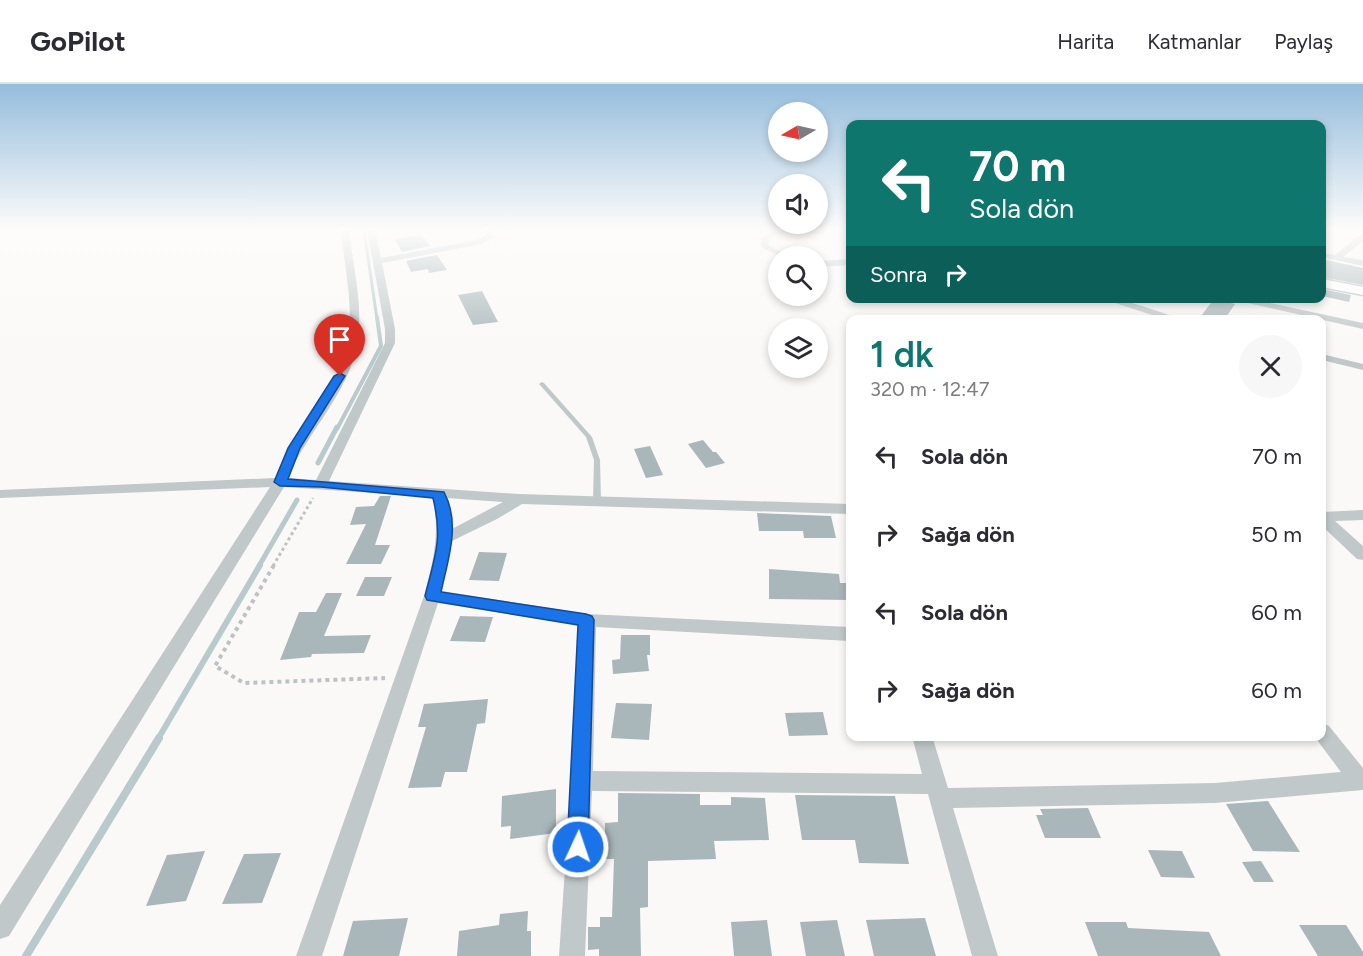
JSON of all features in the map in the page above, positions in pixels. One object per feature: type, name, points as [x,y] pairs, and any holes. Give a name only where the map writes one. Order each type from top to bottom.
[{"type":"street","points":[[0,927],[280,482],[294,448],[340,376],[352,346],[354,328],[349,271]]},
{"type":"street","points":[[321,484],[388,350],[390,329],[379,271]]},
{"type":"street","points":[[1326,284],[1363,291]]},
{"type":"street","points":[[1127,303],[1164,315]]},
{"type":"street","points":[[1255,303],[1311,315]]},
{"type":"street","points":[[1326,318],[1363,326]]},
{"type":"street","points":[[1326,358],[1363,368]]},
{"type":"street","points":[[0,494],[280,482],[519,499],[846,509]]},
{"type":"street","points":[[309,956],[432,596],[446,538],[446,521],[439,495]]},
{"type":"street","points":[[446,538],[492,516],[519,499]]},
{"type":"street","points":[[1326,517],[1363,515]]},
{"type":"street","points":[[1326,521],[1363,555]]},
{"type":"street","points":[[432,596],[586,620],[846,634]]},
{"type":"street","points":[[572,956],[582,781],[586,620]]},
{"type":"street","points":[[1326,737],[1361,780]]},
{"type":"street","points":[[923,741],[985,956]]},
{"type":"street","points":[[582,781],[938,791],[1215,793],[1361,780]]},
{"type":"lane","points":[[542,384],[589,437],[597,460],[597,501]]},
{"type":"path","points":[[321,484],[215,666],[244,683],[404,677]]},
{"type":"building","points":[[1326,271],[1363,271],[1363,285],[1326,278]]},
{"type":"building","points":[[1326,290],[1351,295],[1349,302],[1326,297]]},
{"type":"building","points":[[482,291],[498,322],[473,325],[458,295]]},
{"type":"building","points":[[1211,303],[1235,304],[1227,315],[1202,315]]},
{"type":"building","points":[[703,440],[725,463],[706,468],[688,444]]},
{"type":"building","points":[[650,446],[663,475],[646,478],[634,449]]},
{"type":"building","points":[[380,496],[391,496],[375,545],[390,545],[381,564],[346,564],[366,524],[350,525],[356,507],[374,506]]},
{"type":"building","points":[[757,513],[831,516],[836,538],[804,538],[803,531],[759,531]]},
{"type":"building","points":[[479,552],[507,553],[499,581],[469,580]]},
{"type":"building","points":[[769,569],[839,574],[840,583],[846,583],[846,600],[769,599]]},
{"type":"building","points":[[365,577],[392,577],[384,596],[356,596]]},
{"type":"building","points":[[326,593],[342,593],[324,636],[371,635],[364,653],[312,654],[311,657],[280,660],[299,612],[316,612]]},
{"type":"building","points":[[460,616],[493,617],[485,642],[450,641]]},
{"type":"building","points":[[621,635],[650,635],[650,655],[647,655],[649,671],[613,674],[612,660],[620,659]]},
{"type":"building","points":[[488,699],[485,723],[477,724],[467,772],[445,772],[441,787],[408,788],[426,727],[418,727],[424,704]]},
{"type":"building","points":[[616,703],[652,704],[649,740],[611,738]]},
{"type":"building","points":[[823,712],[828,735],[789,736],[785,713]]},
{"type":"building","points":[[556,789],[556,833],[510,839],[511,826],[501,827],[502,796]]},
{"type":"building","points":[[618,793],[700,794],[700,805],[731,805],[731,797],[765,798],[769,840],[714,841],[716,859],[648,861],[648,907],[640,908],[641,956],[599,956],[599,949],[588,950],[588,927],[600,927],[600,917],[612,917],[614,859],[605,859],[605,823],[618,822]]},
{"type":"building","points":[[795,795],[895,796],[909,864],[859,863],[855,840],[802,840]]},
{"type":"building","points":[[1268,801],[1300,852],[1253,851],[1226,804]]},
{"type":"building","points":[[1088,808],[1101,838],[1045,838],[1036,815],[1043,815],[1040,809]]},
{"type":"building","points":[[1148,850],[1182,851],[1195,878],[1161,877]]},
{"type":"building","points":[[205,851],[186,901],[146,906],[167,855]]},
{"type":"building","points":[[281,853],[262,903],[222,904],[244,854]]},
{"type":"building","points":[[1261,861],[1274,882],[1254,882],[1242,862]]},
{"type":"building","points":[[528,911],[527,931],[531,931],[531,956],[457,956],[459,931],[499,925],[500,914]]},
{"type":"building","points":[[408,918],[399,956],[343,956],[353,921]]},
{"type":"building","points":[[925,918],[936,956],[874,956],[866,920]]},
{"type":"building","points":[[767,920],[772,956],[734,956],[731,922]]},
{"type":"building","points":[[837,920],[845,956],[806,956],[800,922]]},
{"type":"building","points":[[1085,922],[1126,922],[1128,928],[1209,932],[1221,956],[1098,956]]},
{"type":"building","points":[[1299,925],[1346,925],[1363,952],[1363,956],[1318,956]]},
{"type":"waterway","points":[[370,271],[377,319]]},
{"type":"waterway","points":[[337,429],[381,346],[377,317]]},
{"type":"waterway","points":[[318,463],[337,427]]},
{"type":"waterway","points":[[259,566],[297,500]]},
{"type":"waterway","points":[[158,739],[260,565]]},
{"type":"waterway","points":[[26,956],[159,738]]},
{"type":"route","points":[[340,376],[294,448],[280,482],[439,495],[446,521],[446,538],[432,596],[586,620],[578,847]]}]
